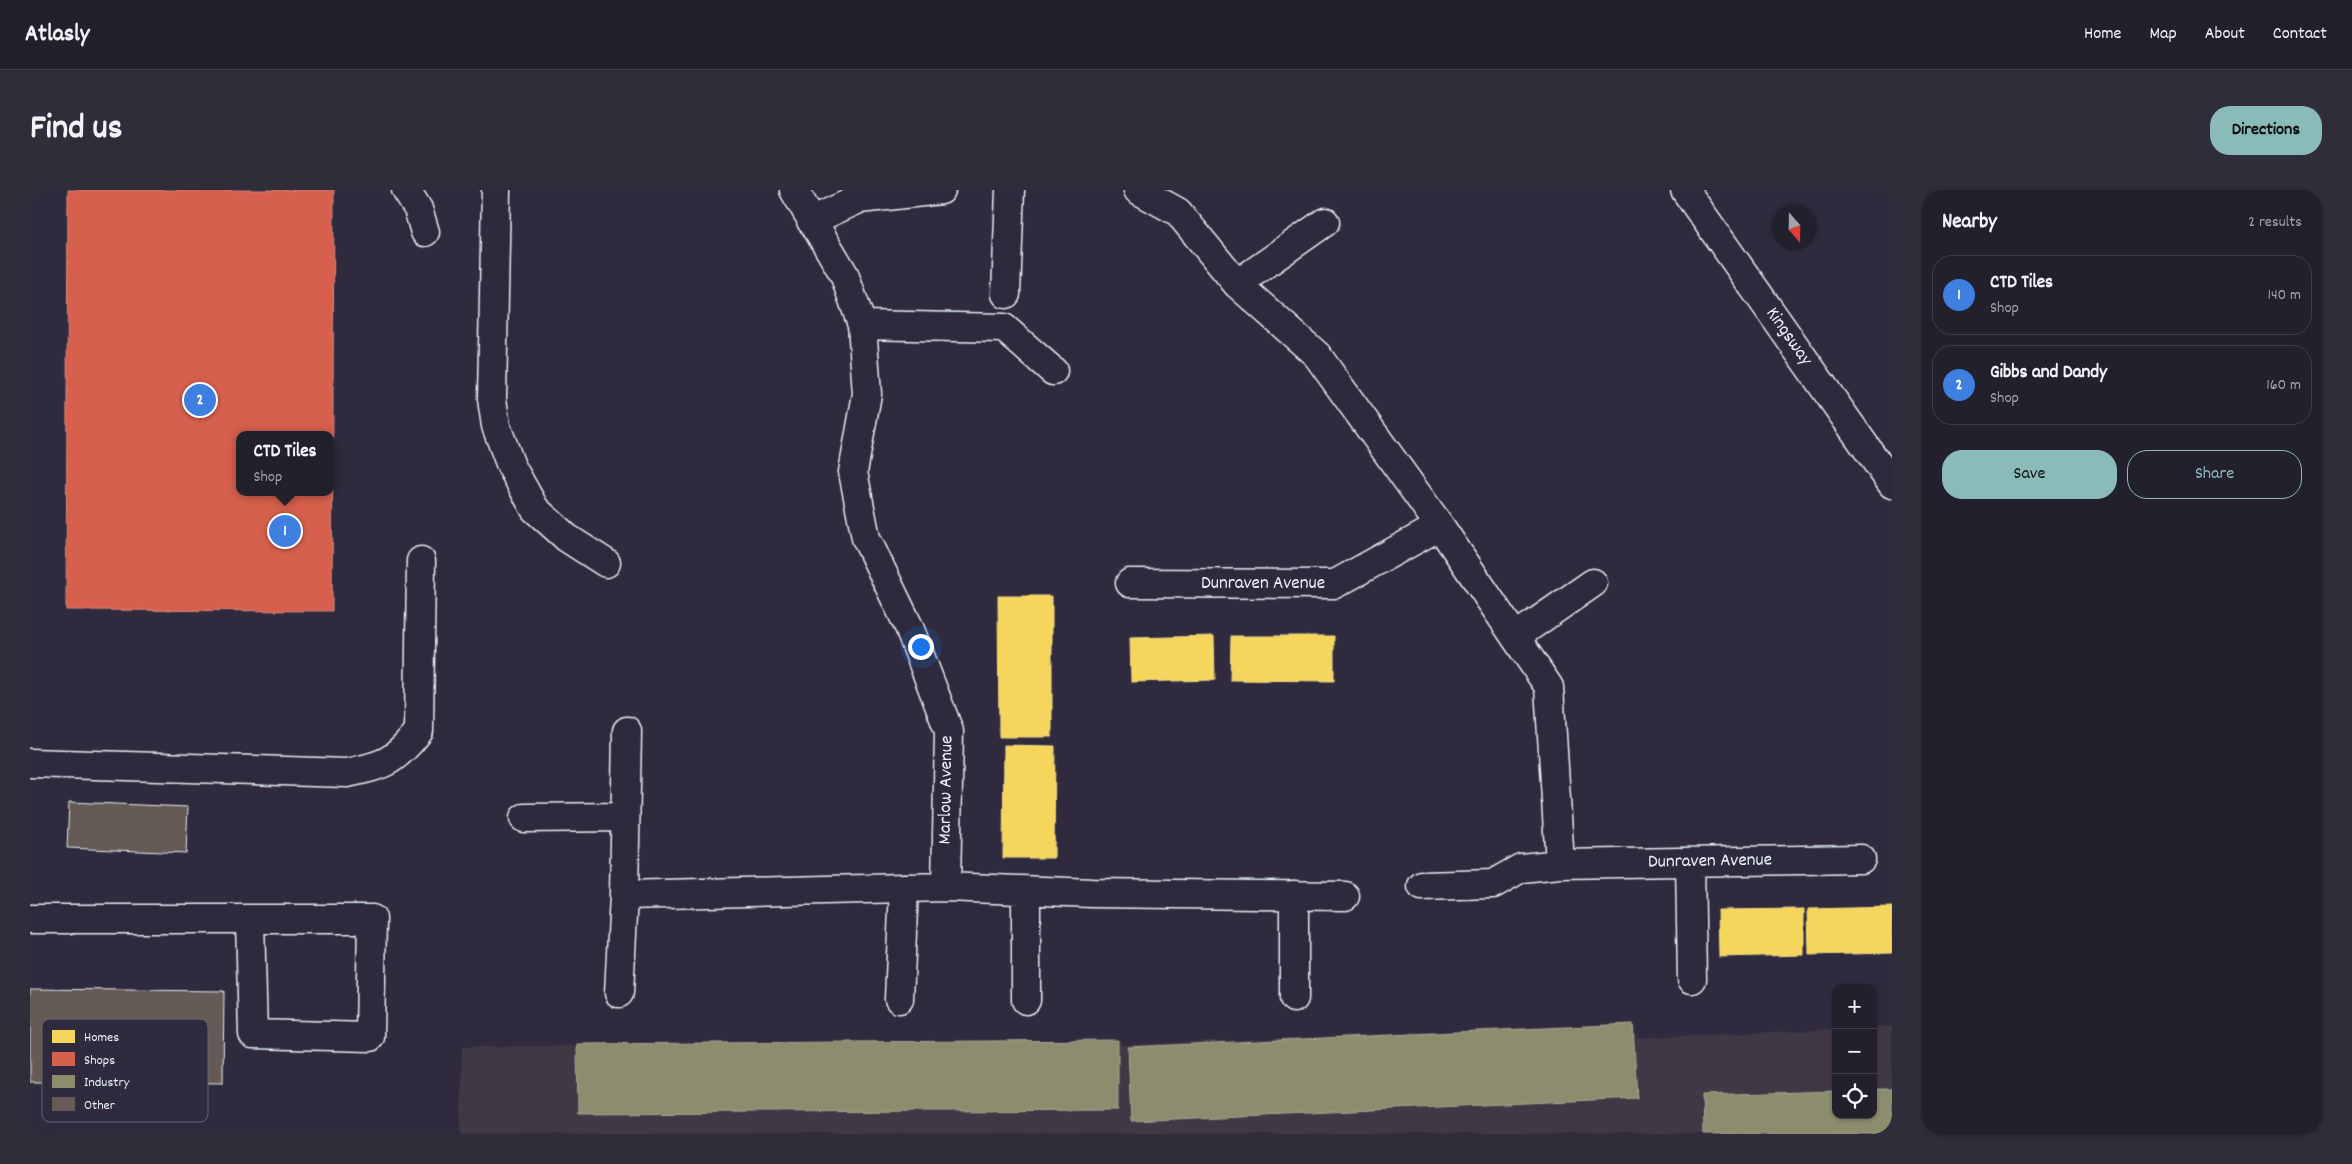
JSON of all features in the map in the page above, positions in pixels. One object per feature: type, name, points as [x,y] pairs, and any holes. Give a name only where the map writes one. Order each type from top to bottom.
[{"type":"street","points":[[406,190],[418,209],[425,232]]},
{"type":"street","points":[[496,190],[492,399],[496,426],[510,466],[534,509],[567,538],[606,563]]},
{"type":"street","name":"Marlow Avenue","points":[[794,190],[844,274],[862,325],[867,394],[854,472],[866,538],[909,627],[950,731],[946,887]]},
{"type":"street","points":[[811,221],[858,199],[941,190]]},
{"type":"street","points":[[1006,294],[1010,190]]},
{"type":"street","points":[[1138,190],[1178,212],[1237,284],[1318,355],[1440,526],[1549,687],[1560,864]]},
{"type":"street","name":"Kingsway","points":[[1685,190],[1892,484]]},
{"type":"street","points":[[1237,284],[1326,222]]},
{"type":"street","points":[[862,325],[1004,328],[1053,371]]},
{"type":"street","name":"Dunraven Avenue","points":[[1130,583],[1335,584],[1440,526]]},
{"type":"street","points":[[30,764],[347,773],[377,767],[402,752],[419,730],[421,561]]},
{"type":"street","points":[[1515,637],[1593,583]]},
{"type":"street","points":[[619,993],[624,895],[627,731]]},
{"type":"street","points":[[524,818],[624,817]]},
{"type":"street","name":"Dunraven Avenue","points":[[1422,886],[1492,884],[1521,868],[1560,864],[1861,859]]},
{"type":"street","points":[[1690,862],[1692,979]]},
{"type":"street","points":[[624,895],[946,887],[1092,894],[1345,896]]},
{"type":"street","points":[[899,998],[904,888]]},
{"type":"street","points":[[1026,891],[1026,1000]]},
{"type":"street","points":[[1294,896],[1294,998]]},
{"type":"street","points":[[30,919],[372,919],[370,1037],[253,1034],[250,920]]},
{"type":"shaded area","points":[[1635,1023],[1636,1038],[1832,1029],[1832,1119],[1877,1119],[1877,1027],[1892,1026],[1892,1134],[461,1134],[462,1047],[1121,1040],[1121,1045]]},
{"type":"building: Homes","points":[[998,596],[1052,596],[1052,737],[999,737]]},
{"type":"building: Homes","points":[[1214,636],[1215,680],[1131,682],[1130,638]]},
{"type":"building: Homes","points":[[1231,636],[1334,636],[1334,681],[1230,680]]},
{"type":"building: Homes","points":[[1004,745],[1055,746],[1054,858],[1003,858]]},
{"type":"building: Homes","points":[[1892,907],[1892,953],[1809,955],[1808,909]]},
{"type":"building: Homes","points":[[1804,909],[1804,955],[1719,957],[1718,910]]},
{"type":"building: Shops","points":[[68,190],[334,190],[333,431],[236,431],[236,496],[333,496],[332,611],[66,610]]},
{"type":"building: Industry","points":[[1633,1024],[1637,1098],[1131,1121],[1128,1047]]},
{"type":"building: Industry","points":[[1118,1040],[1118,1110],[578,1113],[577,1044]]},
{"type":"building: Industry","points":[[1877,1089],[1892,1089],[1892,1134],[1703,1134],[1702,1095],[1832,1091],[1832,1119],[1877,1119]]},
{"type":"building: Other","points":[[69,802],[188,807],[186,853],[67,848]]},
{"type":"building: Other","points":[[30,989],[224,991],[223,1083],[208,1083],[208,1019],[42,1019],[42,1082],[30,1082]]},
{"type":"place","name":"Gibbs and Dandy","points":[[200,400]]},
{"type":"place","name":"CTD Tiles","points":[[285,531]]}]
